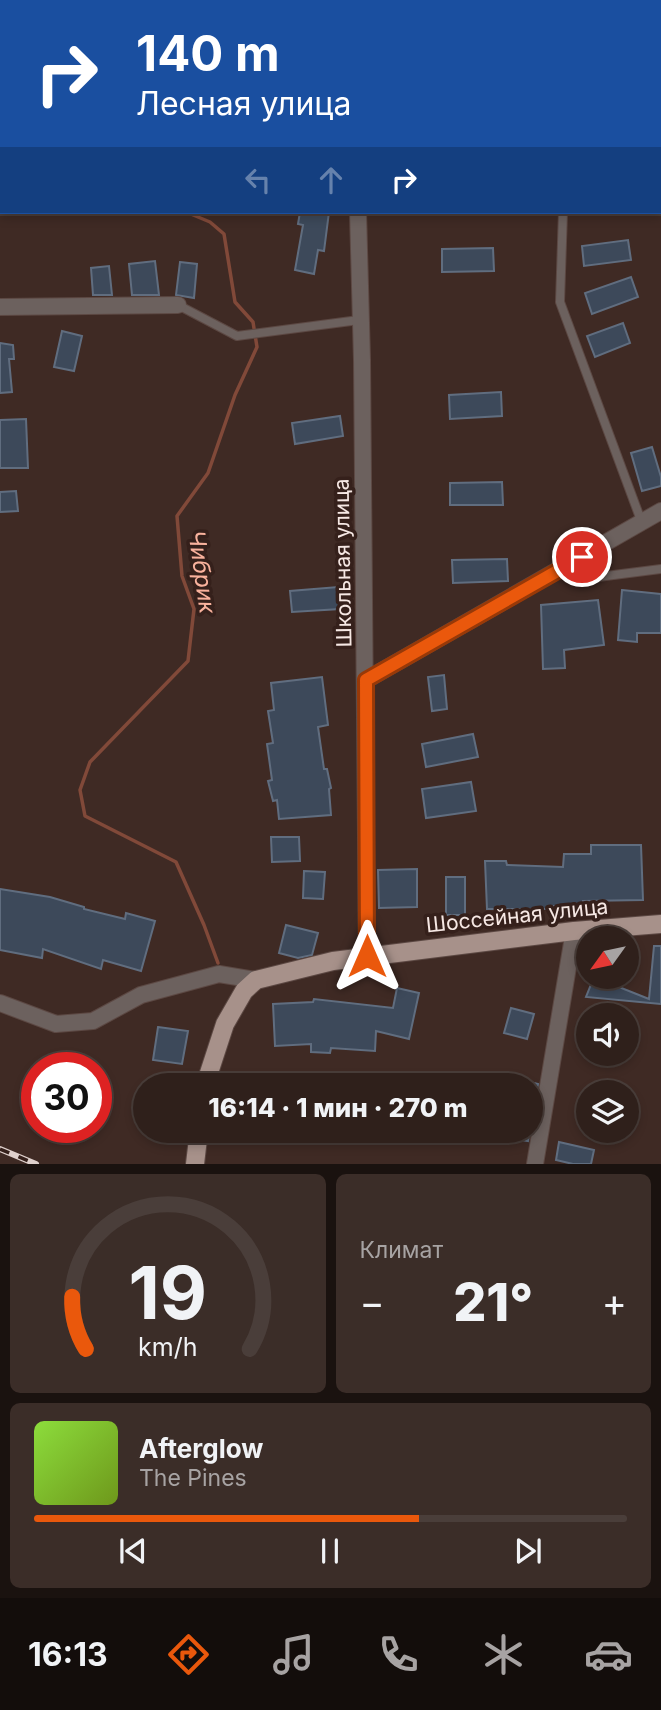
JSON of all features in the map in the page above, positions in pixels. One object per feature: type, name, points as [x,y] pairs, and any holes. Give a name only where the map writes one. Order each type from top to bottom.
[{"type":"main road","name":"Шоссейная улица","points":[[256,980],[332,961],[367,956],[574,931],[661,924]]},
{"type":"main road","points":[[209,1073],[225,1024],[244,991],[256,980]]},
{"type":"main road","points":[[195,1164],[197,1143]]},
{"type":"street","name":"Школьная улица","points":[[358,214],[366,680],[367,956]]},
{"type":"street","points":[[0,307],[178,305]]},
{"type":"street","points":[[366,680],[661,511]]},
{"type":"street","points":[[535,1164],[574,931]]},
{"type":"street","points":[[0,1003],[57,1024],[93,1021],[141,995],[219,974],[256,980]]},
{"type":"lane","points":[[563,214],[560,302],[642,523]]},
{"type":"lane","points":[[178,305],[237,336],[359,320]]},
{"type":"lane","points":[[562,568],[598,577],[661,569]]},
{"type":"building","points":[[300,214],[329,214],[324,251],[318,250],[314,274],[295,270],[303,225],[298,224]]},
{"type":"building","points":[[628,240],[631,260],[584,266],[582,246]]},
{"type":"building","points":[[493,248],[494,271],[442,272],[442,249]]},
{"type":"building","points":[[155,261],[159,295],[132,295],[129,264]]},
{"type":"building","points":[[180,262],[197,264],[194,298],[176,295]]},
{"type":"building","points":[[109,266],[112,295],[93,295],[91,268]]},
{"type":"building","points":[[631,277],[638,297],[592,314],[585,293]]},
{"type":"building","points":[[623,323],[630,343],[595,357],[587,336]]},
{"type":"building","points":[[62,331],[82,336],[74,371],[54,367]]},
{"type":"building","points":[[0,343],[13,345],[14,359],[9,359],[12,392],[0,393]]},
{"type":"building","points":[[501,392],[502,416],[450,419],[449,395]]},
{"type":"building","points":[[340,416],[343,436],[295,444],[292,423]]},
{"type":"building","points":[[26,419],[28,468],[0,468],[0,420]]},
{"type":"building","points":[[652,447],[661,486],[642,491],[631,453]]},
{"type":"building","points":[[502,482],[503,505],[450,505],[450,483]]},
{"type":"building","points":[[16,491],[18,511],[0,512],[0,492]]},
{"type":"building","points":[[507,559],[508,581],[453,583],[452,560]]},
{"type":"building","points":[[338,587],[340,609],[292,612],[290,591]]},
{"type":"building","points":[[622,590],[661,594],[661,633],[637,633],[637,642],[618,640]]},
{"type":"building","points":[[598,600],[604,645],[564,650],[565,668],[543,669],[541,605]]},
{"type":"building","points":[[444,675],[447,709],[432,711],[428,677]]},
{"type":"building","points":[[322,677],[328,725],[318,727],[324,769],[327,769],[331,788],[331,815],[279,819],[277,800],[273,801],[268,781],[272,780],[267,744],[273,743],[268,711],[274,710],[271,683]]},
{"type":"building","points":[[473,734],[478,757],[426,767],[422,744]]},
{"type":"building","points":[[471,782],[476,811],[426,818],[422,789]]},
{"type":"building","points":[[271,837],[299,837],[300,861],[272,862]]},
{"type":"building","points":[[591,845],[641,845],[643,900],[583,901],[583,906],[550,906],[550,909],[487,909],[485,861],[506,861],[507,865],[563,867],[564,854],[591,854]]},
{"type":"building","points":[[417,869],[417,907],[379,908],[378,870]]},
{"type":"building","points":[[304,871],[325,872],[323,899],[303,898]]},
{"type":"building","points":[[446,877],[465,877],[465,915],[446,915]]},
{"type":"building","points":[[0,889],[50,897],[125,919],[126,913],[155,921],[141,971],[103,960],[101,969],[43,949],[42,958],[0,950]]},
{"type":"building","points":[[286,925],[318,933],[312,955],[298,958],[279,953]]},
{"type":"building","points":[[654,946],[661,946],[661,1004],[586,997],[589,989],[624,989],[649,999]]},
{"type":"building","points":[[397,988],[419,993],[409,1039],[376,1031],[375,1051],[331,1048],[330,1053],[311,1052],[311,1044],[275,1046],[273,1004],[313,1002],[314,999],[393,1008]]},
{"type":"building","points":[[511,1008],[534,1014],[527,1039],[504,1033]]},
{"type":"building","points":[[158,1027],[188,1031],[182,1064],[153,1060]]},
{"type":"building","points":[[559,1142],[594,1150],[591,1164],[556,1160]]},
{"type":"waterway","name":"Чибрик","points":[[191,214],[210,222],[224,234],[235,302],[253,322],[257,347],[235,395],[208,473],[177,516],[182,576],[194,609],[188,661],[90,762],[80,790],[85,816],[176,862],[218,963]]},
{"type":"railway","points":[[0,1149],[36,1164]]},
{"type":"route","points":[[367,956],[366,680],[582,557]]}]
